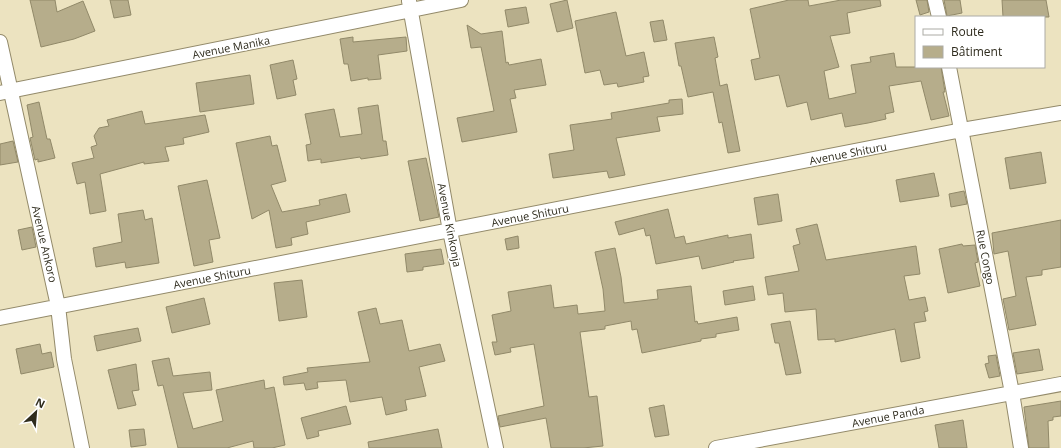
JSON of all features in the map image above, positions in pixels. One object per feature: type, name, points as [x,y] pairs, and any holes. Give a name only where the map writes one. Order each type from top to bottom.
[{"type":"street","name":"Avenue Manika","points":[[5,92],[249,44],[410,5],[461,0]]},
{"type":"street","points":[[935,0],[939,16]]},
{"type":"street","name":"Avenue Kinkonja","points":[[410,5],[450,231],[496,448]]},
{"type":"street","name":"Avenue Ankoro","points":[[0,42],[5,92],[58,306],[64,359],[82,448]]},
{"type":"street","name":"Rue Congo","points":[[949,68],[1012,393],[1020,448]]},
{"type":"street","name":"Avenue Shituru","points":[[0,318],[962,130],[1061,113]]},
{"type":"street","name":"Avenue Panda","points":[[716,448],[1061,384]]},
{"type":"building","points":[[30,0],[55,0],[57,12],[83,1],[95,31],[74,39],[41,47]]},
{"type":"building","points":[[110,0],[128,0],[131,15],[114,18]]},
{"type":"building","points":[[567,0],[573,28],[557,32],[550,4]]},
{"type":"building","points":[[789,0],[808,0],[809,6],[841,0],[880,0],[881,6],[847,13],[850,33],[830,36],[839,67],[824,71],[829,99],[856,93],[851,65],[871,62],[870,57],[894,53],[896,67],[941,68],[945,92],[943,92],[949,116],[931,120],[921,81],[889,86],[894,112],[885,114],[886,119],[845,127],[842,113],[811,120],[807,102],[787,107],[779,75],[755,80],[751,60],[760,58],[750,9]]},
{"type":"building","points":[[916,0],[927,0],[929,12],[920,15]]},
{"type":"building","points":[[944,0],[960,0],[962,13],[947,16]]},
{"type":"building","points":[[1002,0],[1046,0],[1049,17],[1045,16],[1003,16]]},
{"type":"building","points":[[526,7],[529,23],[508,27],[505,10]]},
{"type":"building","points":[[616,12],[626,56],[644,52],[649,76],[643,77],[644,82],[618,87],[617,83],[604,85],[600,70],[585,73],[575,21]]},
{"type":"building","points":[[663,20],[667,40],[654,42],[650,22]]},
{"type":"building","points":[[467,25],[481,34],[502,31],[506,63],[508,62],[509,65],[541,59],[546,85],[514,90],[516,98],[510,99],[517,132],[462,142],[457,118],[494,111],[481,47],[471,48]]},
{"type":"building","points":[[353,37],[353,42],[406,37],[407,51],[378,55],[381,79],[368,80],[368,78],[351,81],[348,64],[344,64],[340,39]]},
{"type":"building","points":[[714,37],[718,57],[715,58],[720,86],[727,84],[740,151],[728,153],[722,122],[719,123],[713,92],[688,97],[681,66],[679,66],[675,43]]},
{"type":"building","points":[[293,60],[297,79],[293,80],[296,95],[277,99],[270,65]]},
{"type":"building","points":[[250,75],[254,104],[200,112],[196,83]]},
{"type":"building","points":[[682,99],[683,114],[657,117],[660,131],[616,138],[625,175],[609,178],[607,171],[553,178],[549,154],[574,150],[570,125],[612,119],[611,113],[669,103],[669,100]]},
{"type":"building","points":[[39,102],[47,139],[50,139],[55,158],[38,162],[38,159],[35,160],[30,138],[33,137],[27,105]]},
{"type":"building","points":[[378,105],[383,141],[386,141],[388,155],[361,159],[360,157],[321,163],[321,159],[308,161],[306,145],[311,144],[305,114],[334,109],[340,137],[362,134],[358,108]]},
{"type":"building","points":[[142,111],[145,124],[205,115],[209,132],[183,138],[184,144],[165,147],[169,161],[144,164],[144,162],[100,174],[106,211],[90,214],[85,182],[77,184],[72,163],[94,158],[91,147],[97,145],[94,136],[99,128],[109,126],[107,120]]},
{"type":"building","points":[[270,136],[272,146],[277,145],[286,181],[271,185],[282,212],[320,205],[319,200],[346,194],[350,212],[306,222],[308,234],[291,238],[292,245],[276,248],[269,210],[252,219],[236,143]]},
{"type":"building","points":[[13,141],[18,162],[0,165],[0,144]]},
{"type":"building","points":[[1041,152],[1046,183],[1010,189],[1005,158]]},
{"type":"building","points":[[426,158],[439,217],[420,221],[408,161]]},
{"type":"building","points":[[934,173],[939,196],[900,202],[896,180]]},
{"type":"building","points":[[207,180],[220,238],[209,240],[213,262],[194,266],[178,186]]},
{"type":"building","points":[[964,191],[967,204],[951,207],[949,194]]},
{"type":"building","points":[[778,194],[782,221],[758,225],[754,198]]},
{"type":"building","points":[[668,209],[675,238],[684,236],[686,244],[728,235],[728,238],[751,234],[754,258],[733,261],[734,262],[702,269],[699,256],[656,264],[650,235],[646,236],[644,228],[619,235],[615,222]]},
{"type":"building","points":[[143,210],[145,220],[152,218],[159,263],[126,268],[125,262],[96,267],[93,248],[122,242],[118,214]]},
{"type":"building","points":[[1061,220],[1061,267],[1042,270],[1042,275],[1026,277],[1036,325],[1009,330],[1003,299],[1016,296],[1008,251],[994,254],[992,233]]},
{"type":"building","points":[[817,224],[826,260],[916,246],[920,274],[904,276],[909,300],[925,297],[928,311],[924,312],[926,321],[914,323],[920,358],[901,362],[895,329],[835,342],[835,339],[818,340],[816,309],[785,312],[783,293],[768,295],[765,277],[799,271],[793,246],[800,244],[796,229]]},
{"type":"building","points":[[32,227],[36,247],[22,250],[18,230]]},
{"type":"building","points":[[518,236],[519,248],[507,250],[505,239]]},
{"type":"building","points":[[962,244],[963,246],[975,245],[978,262],[975,263],[980,286],[948,293],[939,249]]},
{"type":"building","points":[[615,248],[621,277],[624,303],[658,299],[657,290],[691,286],[695,322],[697,321],[698,324],[737,317],[739,330],[716,334],[716,337],[701,339],[701,341],[642,353],[637,329],[632,330],[631,321],[605,326],[605,329],[580,332],[589,397],[597,396],[603,446],[583,448],[551,448],[546,418],[500,427],[498,416],[544,406],[534,344],[510,348],[511,352],[495,355],[492,342],[497,342],[492,315],[511,311],[508,292],[551,285],[554,308],[577,305],[578,314],[605,311],[603,289],[595,252]]},
{"type":"building","points":[[441,249],[444,264],[423,267],[423,270],[407,272],[405,254]]},
{"type":"building","points":[[302,280],[307,317],[279,321],[274,283]]},
{"type":"building","points":[[753,286],[755,300],[725,305],[723,291]]},
{"type":"building","points":[[204,298],[210,324],[172,333],[166,307]]},
{"type":"building","points":[[376,308],[380,324],[402,320],[409,351],[440,344],[445,361],[419,367],[426,396],[405,400],[407,410],[386,415],[382,397],[350,402],[346,380],[317,382],[318,388],[306,390],[304,383],[284,385],[283,377],[308,372],[307,368],[370,362],[358,312]]},
{"type":"building","points":[[790,321],[801,373],[786,375],[779,343],[775,343],[771,324]]},
{"type":"building","points":[[138,328],[141,341],[97,351],[94,336]]},
{"type":"building","points":[[40,344],[42,354],[51,352],[54,367],[21,374],[16,349]]},
{"type":"building","points":[[1039,349],[1043,370],[1017,374],[1013,353]]},
{"type":"building","points":[[996,355],[1000,376],[989,378],[985,364],[989,363],[988,356]]},
{"type":"building","points":[[169,358],[173,376],[210,372],[212,390],[183,393],[193,429],[223,421],[216,390],[264,380],[265,389],[274,387],[285,445],[272,448],[254,448],[253,441],[227,448],[178,448],[163,385],[158,386],[152,361]]},
{"type":"building","points":[[136,364],[139,390],[132,391],[136,405],[118,409],[108,370]]},
{"type":"building","points":[[1061,401],[1061,416],[1053,417],[1053,420],[1048,421],[1049,448],[1029,448],[1024,407]]},
{"type":"building","points":[[664,405],[669,435],[655,437],[649,408]]},
{"type":"building","points":[[346,406],[351,424],[318,431],[319,436],[307,439],[301,418]]},
{"type":"building","points":[[963,420],[967,448],[939,448],[935,425]]},
{"type":"building","points":[[144,429],[146,445],[131,447],[129,430]]},
{"type":"building","points":[[438,429],[442,448],[369,448],[368,442]]}]
